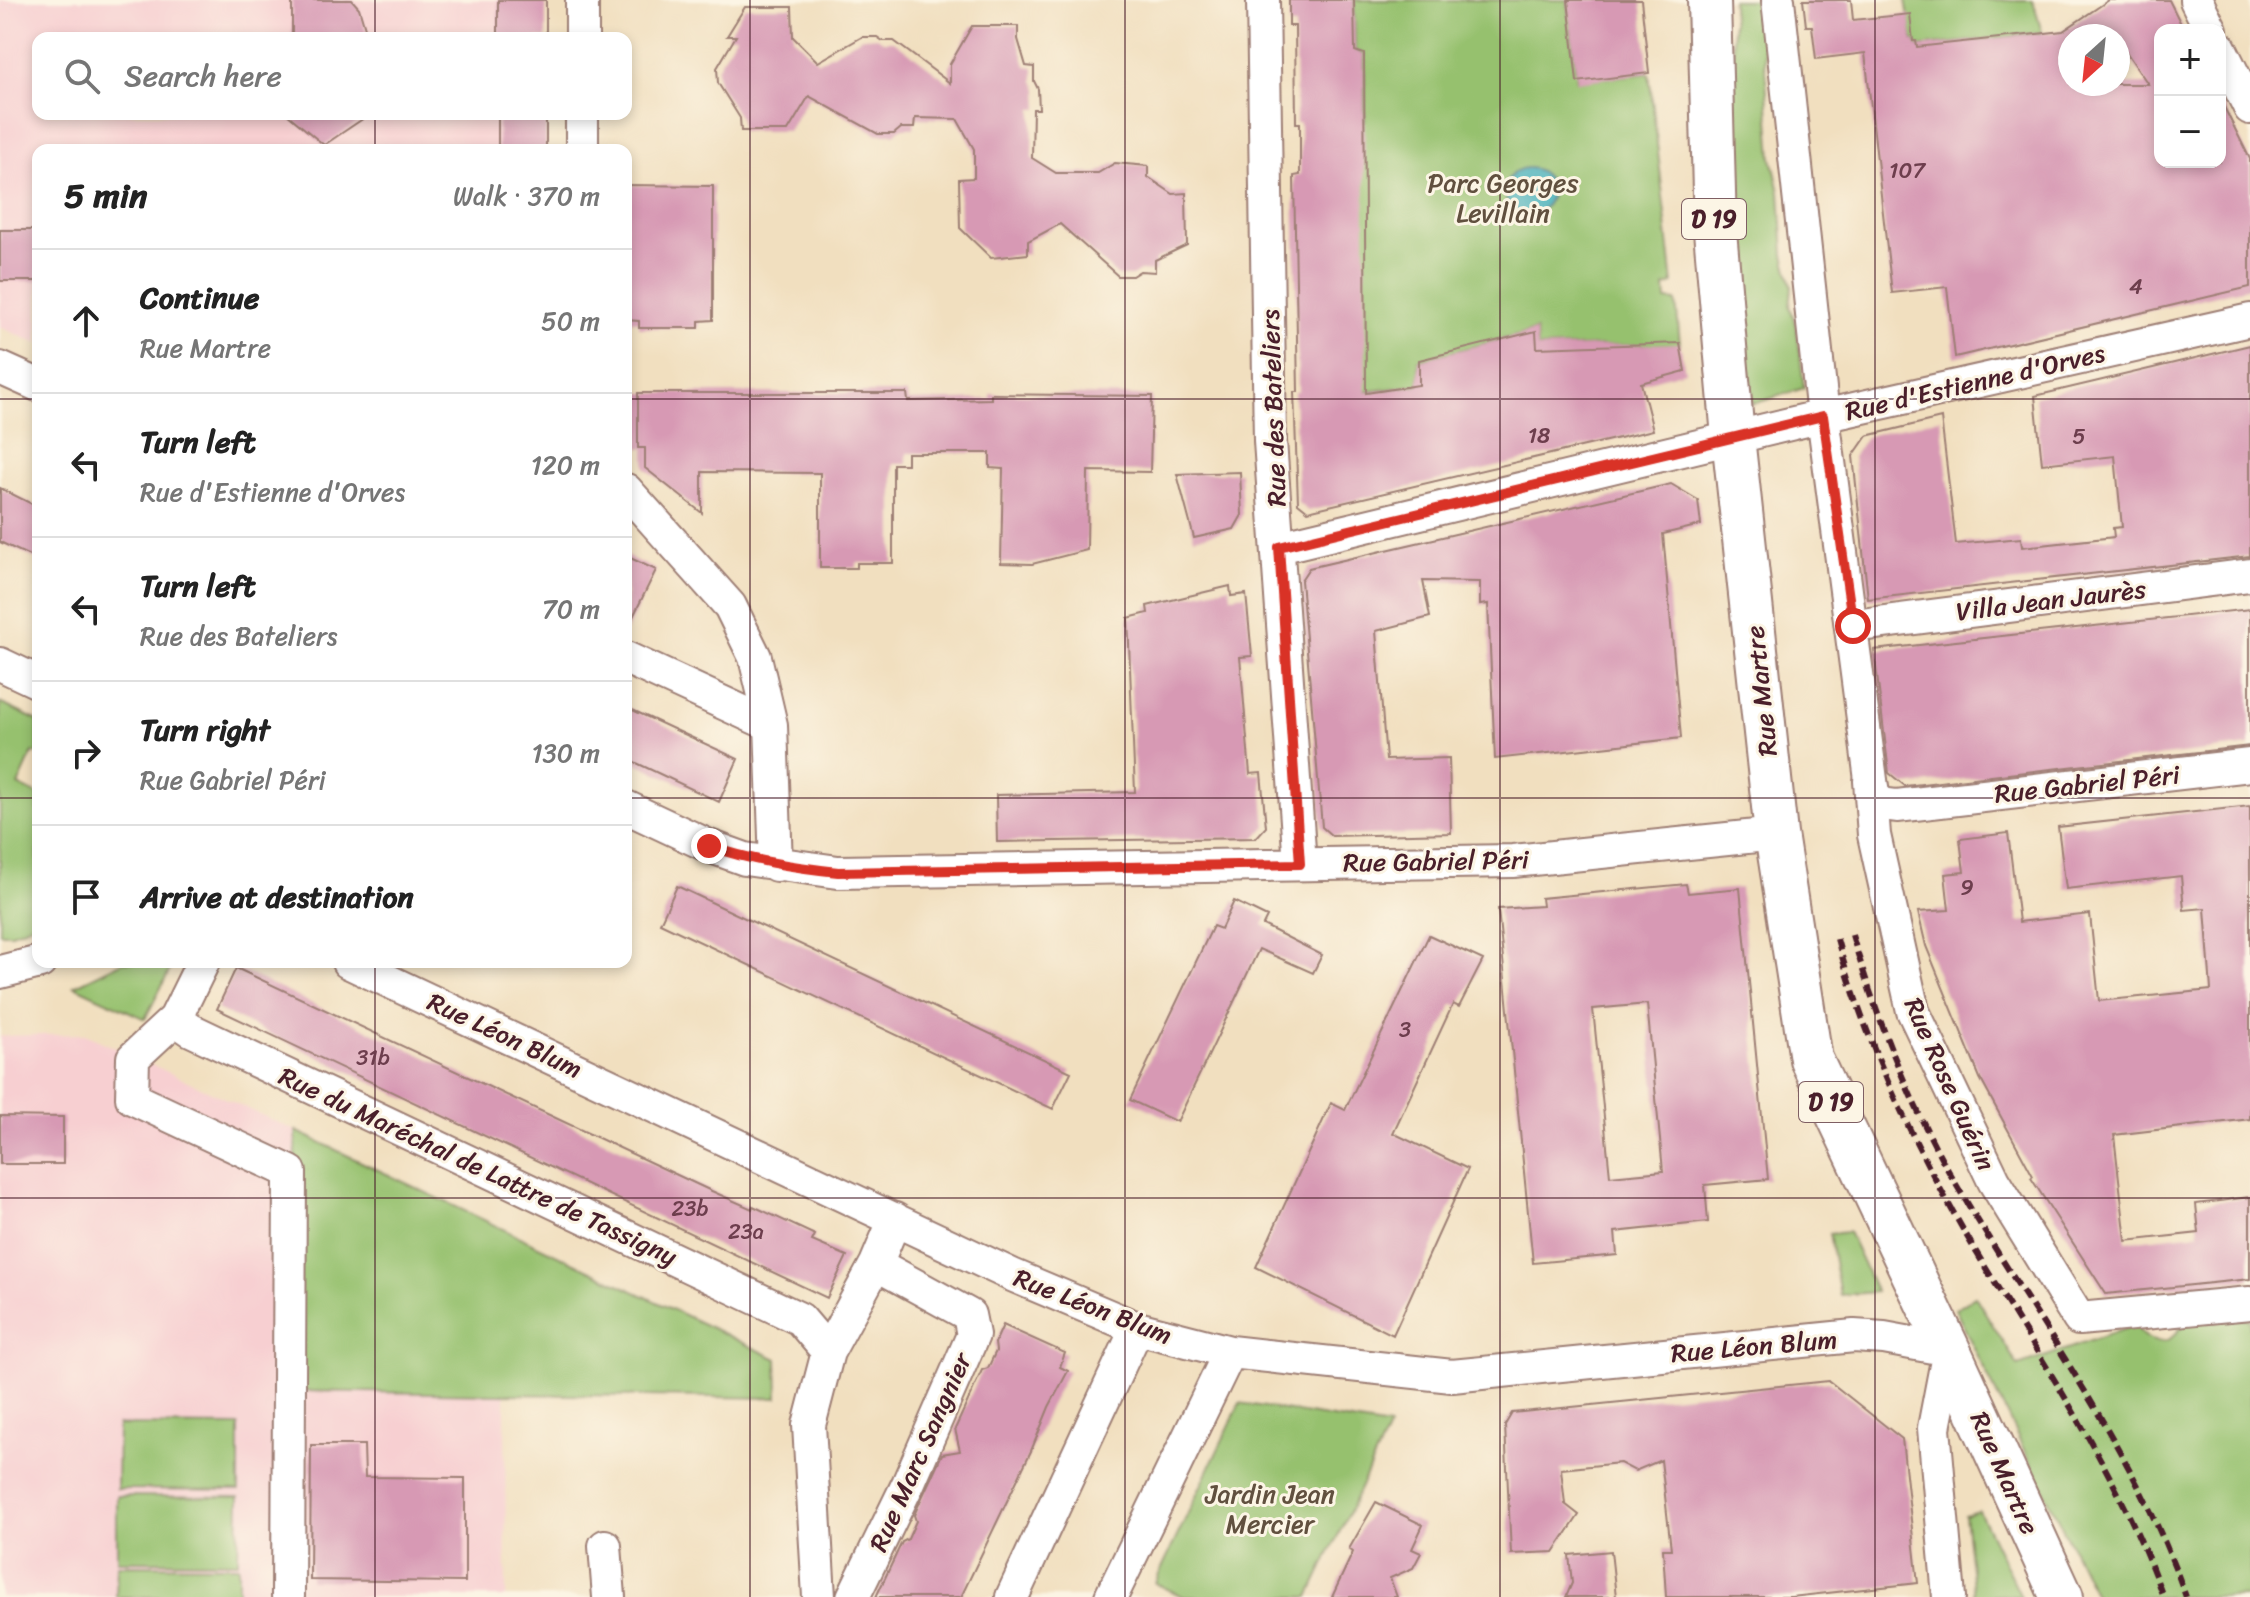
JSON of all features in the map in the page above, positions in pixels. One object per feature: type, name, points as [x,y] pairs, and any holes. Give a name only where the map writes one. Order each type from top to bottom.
[{"type":"main road","name":"Rue Martre","points":[[1709,0],[1715,231],[1733,437],[1776,834],[1811,1059],[2062,1596]]},
{"type":"street","points":[[582,0],[582,32]]},
{"type":"street","name":"Rue des Bateliers","points":[[1263,0],[1270,441],[1300,864]]},
{"type":"street","points":[[1778,0],[1823,416],[1874,791]]},
{"type":"street","points":[[2196,0],[2208,24]]},
{"type":"street","points":[[2226,60],[2250,108]]},
{"type":"street","points":[[582,120],[582,144]]},
{"type":"street","name":"Rue d'Estienne d'Orves","points":[[1279,547],[1733,437],[2250,320]]},
{"type":"street","points":[[0,368],[32,382]]},
{"type":"street","points":[[632,497],[730,606],[755,657],[771,725],[776,865]]},
{"type":"street","name":"Villa Jean Jaurès","points":[[1853,626],[2250,575]]},
{"type":"street","points":[[632,661],[771,725]]},
{"type":"street","points":[[0,664],[32,679]]},
{"type":"street","name":"Rue Gabriel Péri","points":[[1874,791],[1897,806],[2250,765]]},
{"type":"street","name":"Rue Rose Guérin","points":[[1874,791],[1874,835],[1913,1011],[1994,1181],[2079,1319],[2250,1303]]},
{"type":"street","name":"Rue Gabriel Péri","points":[[632,810],[709,846],[745,859],[838,872],[1513,861],[1776,834]]},
{"type":"street","points":[[0,972],[32,964]]},
{"type":"street","points":[[200,968],[175,1019],[133,1058],[132,1098],[290,1172],[288,1597]]},
{"type":"street","name":"Rue Léon Blum","points":[[361,968],[1012,1275],[1137,1328],[1230,1352],[1452,1376],[1854,1336],[1949,1350]]},
{"type":"street","name":"Rue du Maréchal de Lattre de Tassigny","points":[[175,1019],[191,1030],[800,1319],[828,1352]]},
{"type":"street","points":[[819,1597],[809,1425],[828,1352],[876,1264],[895,1219]]},
{"type":"street","name":"Rue Marc Sangnier","points":[[853,1597],[908,1484],[973,1335],[969,1315],[876,1264]]},
{"type":"street","points":[[1012,1597],[1137,1328]]},
{"type":"street","name":"Rue Martre","points":[[1949,1350],[1934,1428],[1949,1597]]},
{"type":"street","points":[[1111,1597],[1230,1352]]},
{"type":"street","points":[[605,1546],[609,1597]]},
{"type":"shaded area","points":[[0,0],[546,0],[546,32],[32,32],[32,120],[546,120],[546,144],[32,144],[32,341],[0,327]]},
{"type":"shaded area","points":[[85,1034],[296,1131],[294,1391],[505,1393],[506,1597],[0,1597],[0,1036]]},
{"type":"green space","name":"Parc Georges Levillain","points":[[1354,0],[1568,0],[1577,81],[1649,73],[1673,284],[1665,287],[1666,300],[1676,301],[1680,344],[1537,348],[1536,331],[1419,360],[1419,385],[1363,392],[1364,54],[1355,51]]},
{"type":"green space","points":[[1732,0],[1760,0],[1772,158],[1780,192],[1784,255],[1792,286],[1790,306],[1797,330],[1804,388],[1753,404],[1737,236]]},
{"type":"green space","points":[[1906,0],[2033,0],[2042,33],[1917,47],[1916,41],[1913,41]]},
{"type":"green space","points":[[0,703],[32,718],[32,754],[18,785],[32,792],[32,925],[12,933],[0,933]]},
{"type":"green space","points":[[111,968],[171,968],[145,1019],[74,986]]},
{"type":"green space","points":[[296,1131],[777,1359],[778,1398],[294,1391]]},
{"type":"green space","points":[[1848,1232],[1876,1292],[1840,1295],[1829,1234]]},
{"type":"green space","points":[[1975,1296],[2018,1366],[2136,1325],[2146,1337],[2159,1341],[2172,1337],[2182,1324],[2250,1318],[2250,1597],[2096,1597],[1955,1309]]},
{"type":"green space","name":"Jardin Jean Mercier","points":[[1240,1403],[1389,1427],[1309,1597],[1184,1597],[1155,1583]]},
{"type":"green space","points":[[118,1425],[239,1426],[239,1490],[117,1489]]},
{"type":"green space","points":[[117,1496],[239,1497],[238,1562],[117,1561]]},
{"type":"green space","points":[[1979,1511],[2021,1597],[1974,1597],[1965,1515]]},
{"type":"green space","points":[[117,1565],[238,1566],[238,1597],[116,1597]]},
{"type":"water","points":[[1528,168],[1544,175],[1551,191],[1544,207],[1528,214],[1512,207],[1505,191],[1512,175]]},
{"type":"building","points":[[292,0],[352,0],[359,8],[366,32],[292,32]]},
{"type":"building","points":[[498,0],[546,0],[546,32],[498,32]]},
{"type":"building","points":[[1289,0],[1354,0],[1355,51],[1364,54],[1366,393],[1419,385],[1419,360],[1536,331],[1537,348],[1680,343],[1685,371],[1641,383],[1653,430],[1308,511],[1298,503],[1294,392],[1298,392],[1294,176],[1300,175],[1300,123],[1296,123],[1295,26],[1289,26]]},
{"type":"building","points":[[1568,0],[1641,0],[1649,73],[1577,82]]},
{"type":"building","points":[[1803,0],[1851,0],[1853,20],[1910,14],[1913,41],[1916,41],[1917,47],[2058,32],[2058,96],[2130,96],[2130,84],[2148,84],[2130,58],[2130,24],[2073,24],[2109,0],[2169,0],[2181,24],[2154,24],[2154,168],[2226,168],[2226,111],[2250,159],[2250,287],[1955,357],[1947,287],[1892,293],[1865,53],[1816,59],[1812,26],[1806,26]]},
{"type":"building","points":[[745,7],[792,7],[793,37],[818,62],[862,37],[877,37],[883,41],[894,41],[950,83],[950,64],[972,26],[1018,26],[1018,39],[1026,66],[1034,67],[1034,81],[1038,89],[1039,109],[1033,109],[1032,158],[1056,173],[1098,173],[1115,163],[1148,166],[1148,177],[1173,194],[1186,193],[1187,245],[1155,260],[1155,272],[1140,271],[1132,276],[1118,276],[1060,224],[1028,241],[1028,254],[991,258],[960,228],[959,179],[974,178],[974,149],[957,119],[915,118],[914,128],[901,128],[894,134],[878,134],[809,96],[788,131],[741,131],[740,118],[718,83],[717,68],[736,36],[727,36]]},
{"type":"building","points":[[294,120],[361,120],[325,144]]},
{"type":"building","points":[[498,120],[546,120],[546,144],[498,144]]},
{"type":"building","points":[[632,185],[713,186],[713,320],[699,321],[699,328],[639,328],[639,321],[632,320]]},
{"type":"building","points":[[0,230],[32,230],[32,281],[0,281]]},
{"type":"building","points":[[2250,345],[2250,556],[1868,599],[1853,456],[1867,436],[1941,418],[1956,544],[2021,538],[2022,547],[2114,537],[2113,528],[2122,527],[2115,456],[2042,464],[2035,396]]},
{"type":"building","points":[[638,393],[907,393],[908,401],[991,399],[991,394],[1152,396],[1150,472],[1088,471],[1087,550],[1032,564],[1001,563],[1003,469],[990,468],[990,453],[907,453],[907,464],[893,464],[893,563],[857,563],[857,568],[820,568],[820,473],[702,472],[702,513],[645,468],[645,448],[638,448]]},
{"type":"building","points":[[1240,472],[1242,515],[1234,529],[1194,538],[1177,474]]},
{"type":"building","points":[[1671,484],[1698,500],[1701,525],[1663,534],[1681,738],[1495,759],[1488,604],[1480,605],[1480,582],[1423,581],[1430,617],[1376,631],[1386,760],[1449,758],[1451,833],[1332,836],[1322,827],[1301,580],[1309,568]]},
{"type":"building","points":[[0,488],[32,504],[32,557],[0,542]]},
{"type":"building","points":[[632,559],[656,570],[632,619]]},
{"type":"building","points":[[1230,586],[1231,596],[1246,594],[1252,656],[1240,657],[1250,774],[1261,773],[1266,827],[1256,838],[997,842],[996,795],[1135,792],[1128,618],[1148,613],[1147,606]]},
{"type":"building","points":[[2250,609],[2250,746],[1905,786],[1889,773],[1874,650]]},
{"type":"building","points":[[632,710],[738,759],[719,802],[632,761]]},
{"type":"building","points":[[2250,806],[2250,1119],[2114,1135],[2126,1241],[2199,1233],[2196,1204],[2250,1197],[2250,1279],[2106,1294],[2031,1178],[2033,1176],[1980,1078],[1926,946],[1918,912],[1949,910],[1945,874],[1964,872],[1960,839],[2008,833],[2019,922],[2090,914],[2099,1001],[2211,990],[2205,908],[2184,910],[2181,876],[2066,889],[2058,827]]},
{"type":"building","points":[[1686,884],[1688,893],[1740,888],[1768,1179],[1705,1185],[1708,1222],[1615,1232],[1617,1255],[1533,1263],[1498,909],[1542,906],[1541,898]],"holes":[[[1647,1004],[1663,1171],[1610,1176],[1593,1009]]]},
{"type":"building","points":[[677,886],[1071,1072],[1053,1109],[660,923]]},
{"type":"building","points":[[1234,901],[1267,917],[1263,925],[1322,955],[1313,973],[1259,949],[1177,1122],[1130,1100],[1213,926],[1221,929]]},
{"type":"building","points":[[1429,935],[1483,960],[1459,1007],[1453,1004],[1393,1133],[1468,1169],[1393,1335],[1256,1267],[1331,1103],[1345,1110]]},
{"type":"building","points":[[236,968],[707,1189],[815,1235],[812,1241],[847,1256],[827,1298],[217,1009]]},
{"type":"building","points":[[0,1116],[63,1117],[63,1164],[0,1164]]},
{"type":"building","points":[[1003,1325],[1065,1353],[1060,1367],[1068,1371],[1031,1451],[961,1597],[876,1597],[902,1542],[908,1539],[916,1521],[914,1515],[942,1454],[960,1451],[955,1429],[982,1370],[988,1368],[996,1351],[995,1343]]},
{"type":"building","points":[[1829,1381],[1902,1439],[1918,1583],[1791,1597],[1666,1597],[1663,1549],[1671,1549],[1661,1460],[1635,1471],[1620,1463],[1561,1469],[1565,1504],[1579,1515],[1554,1552],[1511,1554],[1505,1425],[1512,1413]]},
{"type":"building","points":[[311,1445],[364,1445],[365,1477],[465,1478],[465,1582],[310,1580]]},
{"type":"building","points":[[1376,1502],[1423,1525],[1412,1549],[1421,1553],[1413,1568],[1390,1578],[1397,1597],[1332,1597],[1353,1552],[1349,1549]]},
{"type":"building","points":[[1611,1551],[1616,1597],[1566,1597],[1572,1583],[1569,1555]]},
{"type":"railway","points":[[1852,935],[1894,1056],[1934,1144],[2109,1432],[2164,1540],[2186,1597]]},
{"type":"railway","points":[[1837,939],[1864,1022],[1916,1141],[1956,1218],[2103,1464],[2145,1551],[2163,1597]]},
{"type":"route","points":[[709,846],[745,859],[838,872],[1300,864],[1279,547],[1823,416],[1853,626]]}]
